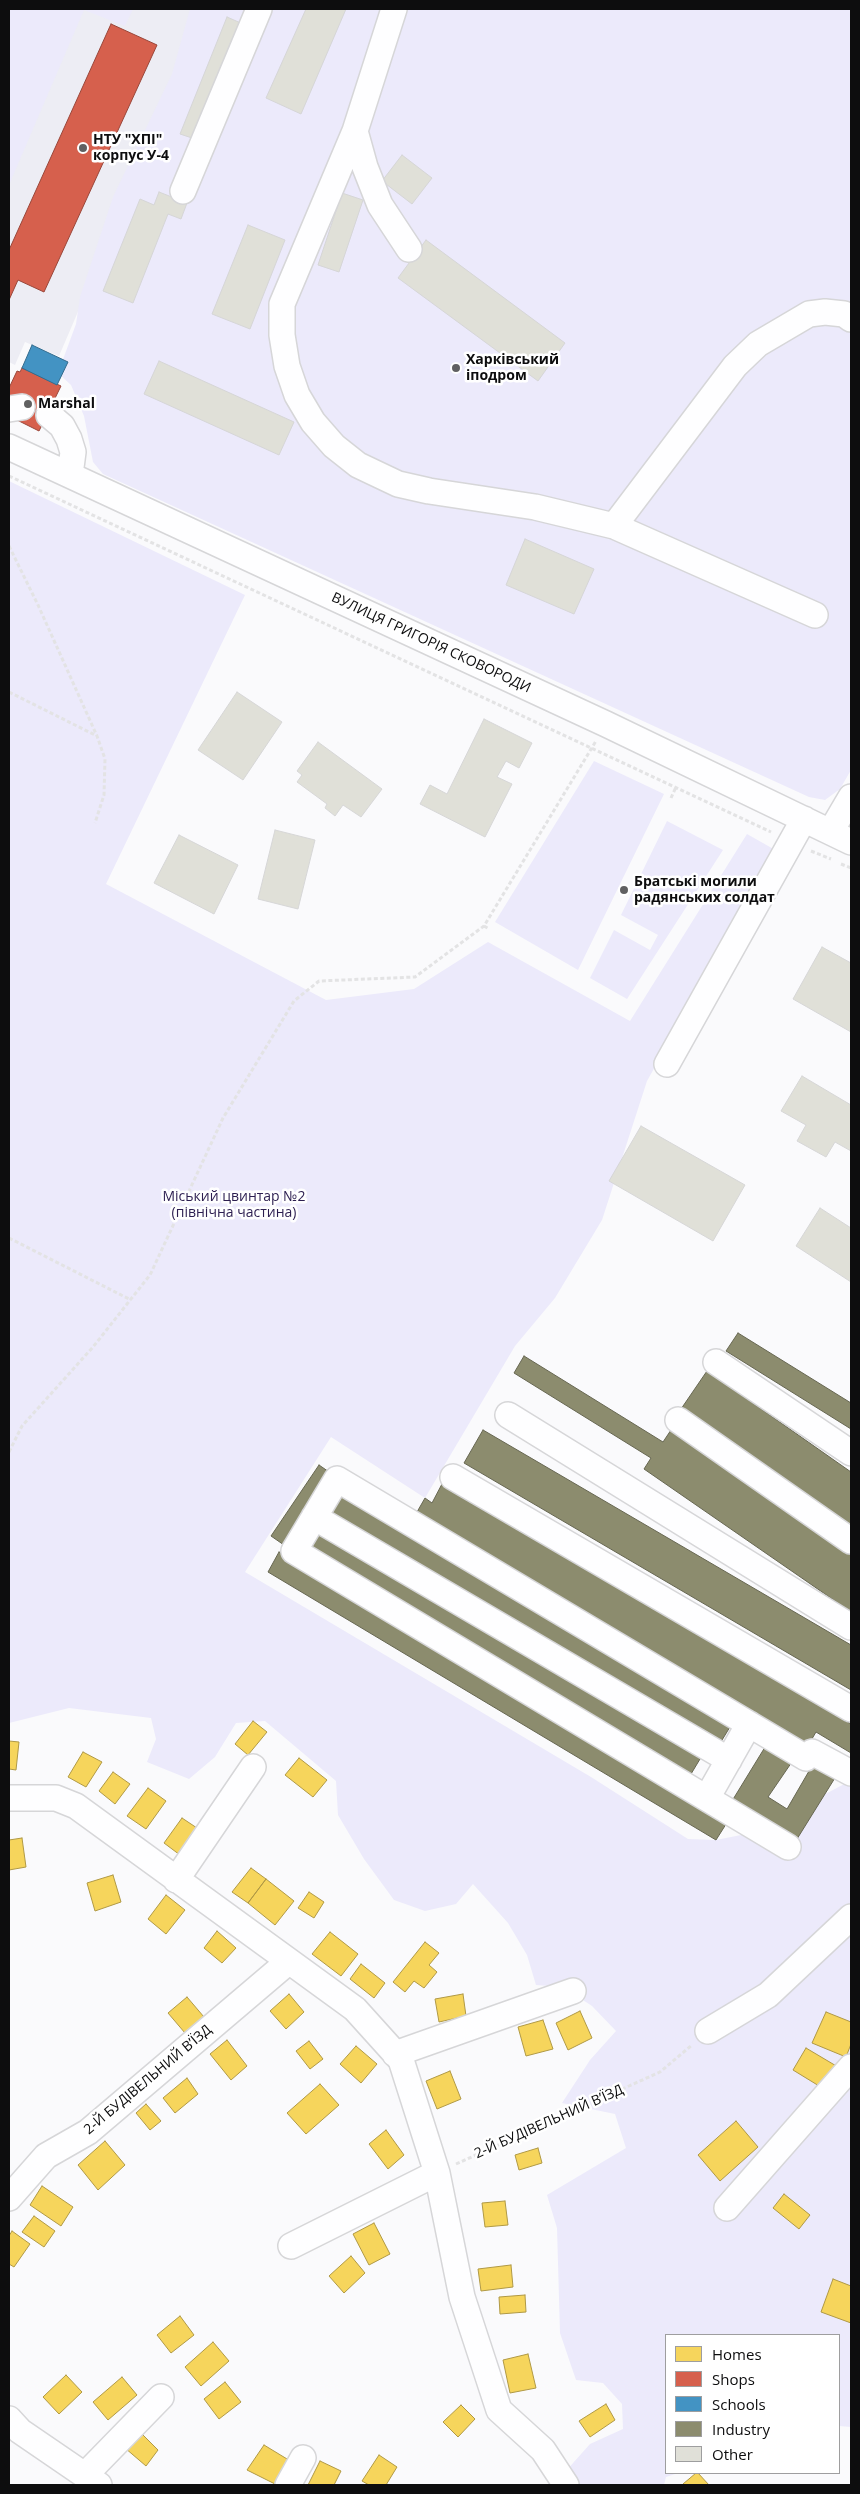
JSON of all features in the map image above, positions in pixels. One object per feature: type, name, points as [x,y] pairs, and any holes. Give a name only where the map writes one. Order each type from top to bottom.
[{"type":"street","points":[[183,191],[259,9]]},
{"type":"street","points":[[394,9],[354,131],[282,304],[282,335],[287,366],[297,395],[313,422],[334,446],[358,465],[398,484],[429,491],[534,507],[614,526],[816,615]]},
{"type":"street","points":[[354,131],[365,167],[380,205],[409,249]]},
{"type":"street","points":[[614,526],[735,366],[758,344],[809,314],[849,311]]},
{"type":"street","points":[[49,415],[62,426],[69,438],[73,452],[70,475]]},
{"type":"street","name":"ВУЛИЦЯ ГРИГОРІЯ СКОВОРОДИ","points":[[9,447],[606,724],[841,837]]},
{"type":"street","points":[[841,837],[851,797]]},
{"type":"street","points":[[667,1064],[804,819]]},
{"type":"street","points":[[716,1362],[851,1453]]},
{"type":"street","points":[[508,1415],[851,1628]]},
{"type":"street","points":[[678,1420],[851,1541]]},
{"type":"street","points":[[453,1477],[851,1709]]},
{"type":"street","points":[[788,1847],[294,1551],[337,1479],[806,1758],[812,1752],[851,1773]]},
{"type":"street","points":[[314,1517],[729,1760]]},
{"type":"street","points":[[707,1798],[749,1724]]},
{"type":"street","points":[[176,1880],[253,1767]]},
{"type":"street","points":[[9,1798],[56,1798],[76,1806],[355,2009],[401,2060],[437,2173],[462,2297],[499,2410],[543,2450],[566,2485]]},
{"type":"street","points":[[708,2031],[768,1995],[851,1917]]},
{"type":"street","name":"2-Й БУДІВЕЛЬНИЙ В’ЇЗД","points":[[9,2198],[46,2156],[88,2132],[288,1962]]},
{"type":"street","points":[[396,2054],[572,1991]]},
{"type":"street","points":[[727,2208],[851,2067]]},
{"type":"street","points":[[291,2246],[437,2173]]},
{"type":"street","points":[[9,2419],[20,2431],[92,2480],[161,2397]]},
{"type":"street","points":[[288,2485],[303,2458]]},
{"type":"path","points":[[9,476],[851,868]]},
{"type":"path","points":[[9,546],[98,736],[105,759],[106,774],[104,795],[95,823]]},
{"type":"path","points":[[9,692],[98,736]]},
{"type":"path","points":[[9,1452],[22,1426],[93,1347],[150,1275],[223,1118],[294,1001],[319,981],[415,977],[484,926],[606,724]]},
{"type":"path","points":[[671,798],[676,787]]},
{"type":"path","points":[[484,926],[489,930]]},
{"type":"path","points":[[9,1238],[131,1300]]},
{"type":"path","name":"2-Й БУДІВЕЛЬНИЙ В’ЇЗД","points":[[437,2173],[660,2072],[708,2031]]},
{"type":"shaded area","points":[[9,9],[208,9],[59,356],[25,342],[15,365],[9,362]]},
{"type":"green space","points":[[9,9],[133,9],[125,26],[84,10],[9,185]]},
{"type":"green space","name":"Харківський іподром","points":[[190,9],[851,9],[851,770],[840,789],[825,800],[809,797],[103,474],[93,462],[84,416],[71,385],[58,373],[76,324],[80,297],[113,197],[172,74]]},
{"type":"green space","name":"Міський цвинтар №2 (північна частина)","points":[[9,481],[245,595],[106,884],[326,1000],[414,989],[488,942],[630,1021],[747,834],[777,851],[647,1081],[602,1220],[555,1298],[515,1346],[425,1498],[331,1437],[245,1572],[591,1777],[688,1839],[716,1840],[761,1831],[816,1799],[848,1782],[851,1783],[851,2427],[840,2426],[840,2334],[665,2334],[665,2474],[675,2474],[666,2477],[664,2485],[567,2485],[565,2472],[590,2444],[623,2429],[622,2404],[603,2383],[576,2380],[560,2333],[557,2228],[547,2195],[626,2148],[615,2114],[562,2103],[590,2060],[616,2031],[592,2006],[563,1987],[536,1985],[527,1955],[508,1923],[473,1884],[456,1904],[425,1911],[394,1900],[364,1859],[338,1815],[336,1781],[265,1721],[236,1723],[215,1757],[189,1779],[147,1762],[156,1739],[151,1718],[69,1708],[9,1723]]},
{"type":"green space","points":[[594,761],[664,794],[578,970],[495,922]]},
{"type":"green space","points":[[667,821],[723,850],[627,999],[590,978],[614,930],[650,950],[658,935],[621,915]]},
{"type":"building: Homes","points":[[253,1721],[267,1732],[248,1755],[235,1744]]},
{"type":"building: Homes","points":[[9,1741],[19,1742],[16,1770],[9,1769]]},
{"type":"building: Homes","points":[[83,1752],[102,1762],[86,1787],[68,1777]]},
{"type":"building: Homes","points":[[299,1758],[327,1780],[313,1797],[285,1775]]},
{"type":"building: Homes","points":[[113,1772],[130,1784],[115,1804],[99,1791]]},
{"type":"building: Homes","points":[[148,1788],[166,1801],[146,1829],[127,1816]]},
{"type":"building: Homes","points":[[182,1818],[203,1832],[184,1858],[164,1843]]},
{"type":"building: Homes","points":[[22,1838],[26,1867],[9,1870],[9,1840]]},
{"type":"building: Homes","points":[[251,1868],[266,1879],[248,1903],[232,1892]]},
{"type":"building: Homes","points":[[113,1875],[121,1902],[95,1911],[87,1883]]},
{"type":"building: Homes","points":[[266,1879],[294,1901],[275,1925],[248,1903]]},
{"type":"building: Homes","points":[[309,1892],[324,1902],[314,1918],[298,1908]]},
{"type":"building: Homes","points":[[166,1895],[185,1910],[166,1934],[148,1919]]},
{"type":"building: Homes","points":[[217,1931],[236,1948],[222,1963],[204,1948]]},
{"type":"building: Homes","points":[[330,1932],[358,1954],[341,1976],[312,1954]]},
{"type":"building: Homes","points":[[425,1942],[439,1953],[429,1965],[437,1972],[424,1988],[414,1981],[405,1992],[393,1982]]},
{"type":"building: Homes","points":[[361,1964],[385,1983],[374,1998],[350,1979]]},
{"type":"building: Homes","points":[[289,1994],[304,2012],[286,2029],[270,2011]]},
{"type":"building: Homes","points":[[463,1994],[466,2016],[439,2022],[435,1999]]},
{"type":"building: Homes","points":[[187,1997],[204,2017],[185,2033],[168,2013]]},
{"type":"building: Homes","points":[[580,2011],[592,2038],[568,2050],[556,2023]]},
{"type":"building: Homes","points":[[826,2012],[851,2022],[851,2044],[846,2057],[812,2043]]},
{"type":"building: Homes","points":[[543,2020],[553,2049],[526,2056],[518,2027]]},
{"type":"building: Homes","points":[[227,2040],[247,2066],[231,2080],[210,2054]]},
{"type":"building: Homes","points":[[309,2041],[323,2059],[310,2069],[296,2051]]},
{"type":"building: Homes","points":[[356,2046],[377,2064],[361,2083],[340,2064]]},
{"type":"building: Homes","points":[[806,2048],[838,2067],[824,2089],[793,2070]]},
{"type":"building: Homes","points":[[450,2071],[461,2099],[437,2109],[426,2081]]},
{"type":"building: Homes","points":[[187,2078],[198,2094],[175,2113],[163,2098]]},
{"type":"building: Homes","points":[[320,2084],[339,2105],[306,2134],[287,2113]]},
{"type":"building: Homes","points":[[146,2104],[161,2121],[150,2130],[136,2113]]},
{"type":"building: Homes","points":[[736,2121],[758,2147],[720,2181],[698,2155]]},
{"type":"building: Homes","points":[[386,2130],[404,2155],[388,2169],[369,2144]]},
{"type":"building: Homes","points":[[105,2141],[125,2165],[98,2190],[78,2165]]},
{"type":"building: Homes","points":[[538,2148],[542,2163],[519,2170],[515,2155]]},
{"type":"building: Homes","points":[[42,2186],[73,2207],[61,2226],[30,2205]]},
{"type":"building: Homes","points":[[784,2194],[810,2215],[799,2229],[773,2208]]},
{"type":"building: Homes","points":[[505,2201],[508,2225],[485,2227],[482,2203]]},
{"type":"building: Homes","points":[[34,2216],[55,2231],[44,2247],[22,2232]]},
{"type":"building: Homes","points":[[374,2223],[390,2254],[369,2265],[353,2234]]},
{"type":"building: Homes","points":[[12,2231],[30,2244],[14,2267],[9,2264],[9,2236]]},
{"type":"building: Homes","points":[[351,2256],[365,2273],[344,2293],[329,2276]]},
{"type":"building: Homes","points":[[511,2265],[513,2287],[481,2291],[478,2269]]},
{"type":"building: Homes","points":[[833,2279],[851,2286],[851,2323],[821,2312]]},
{"type":"building: Homes","points":[[525,2295],[526,2312],[500,2314],[499,2297]]},
{"type":"building: Homes","points":[[180,2316],[194,2335],[171,2353],[157,2335]]},
{"type":"building: Homes","points":[[213,2342],[229,2361],[201,2386],[185,2367]]},
{"type":"building: Homes","points":[[528,2354],[536,2388],[510,2393],[503,2360]]},
{"type":"building: Homes","points":[[66,2375],[82,2392],[59,2414],[43,2397]]},
{"type":"building: Homes","points":[[122,2377],[137,2395],[108,2420],[93,2402]]},
{"type":"building: Homes","points":[[225,2382],[241,2402],[219,2419],[204,2399]]},
{"type":"building: Homes","points":[[606,2404],[615,2420],[590,2437],[579,2421]]},
{"type":"building: Homes","points":[[461,2405],[475,2419],[458,2437],[443,2422]]},
{"type":"building: Homes","points":[[140,2432],[158,2450],[146,2466],[125,2448]]},
{"type":"building: Homes","points":[[264,2445],[292,2462],[277,2485],[247,2470]]},
{"type":"building: Homes","points":[[379,2455],[397,2467],[386,2485],[369,2485],[362,2481]]},
{"type":"building: Homes","points":[[320,2461],[341,2471],[334,2485],[308,2485]]},
{"type":"building: Homes","points":[[695,2474],[699,2474],[709,2485],[684,2485]]},
{"type":"building: Shops","name":"НТУ \"ХПІ\" корпус У-4","points":[[111,24],[157,45],[44,292],[18,280],[9,300],[9,250]]},
{"type":"building: Shops","points":[[22,368],[61,386],[39,431],[9,416],[9,388],[17,371],[20,372]]},
{"type":"building: Schools","points":[[32,345],[68,362],[57,385],[22,368]]},
{"type":"building: Industry","points":[[738,1333],[851,1403],[851,1429],[726,1351]]},
{"type":"building: Industry","points":[[524,1356],[663,1442],[671,1430],[851,1554],[851,1612],[644,1469],[651,1458],[514,1373]]},
{"type":"building: Industry","points":[[707,1371],[851,1472],[851,1527],[681,1409]]},
{"type":"building: Industry","points":[[483,1430],[851,1645],[851,1690],[464,1463]]},
{"type":"building: Industry","points":[[319,1465],[332,1474],[284,1545],[271,1536]]},
{"type":"building: Industry","points":[[442,1484],[851,1724],[851,1753],[816,1732],[806,1749],[413,1519],[425,1498],[432,1503]]},
{"type":"building: Industry","points":[[340,1490],[733,1722],[719,1745],[326,1513]]},
{"type":"building: Industry","points":[[322,1528],[703,1754],[691,1774],[310,1548]]},
{"type":"building: Industry","points":[[279,1552],[728,1821],[716,1840],[268,1572]]},
{"type":"building: Industry","points":[[770,1739],[796,1756],[768,1797],[787,1809],[816,1759],[838,1773],[797,1839],[732,1801]]},
{"type":"building: Other","points":[[306,9],[346,9],[301,114],[266,98]]},
{"type":"building: Other","points":[[227,17],[243,24],[198,140],[180,134]]},
{"type":"building: Other","points":[[402,155],[432,178],[412,204],[382,181]]},
{"type":"building: Other","points":[[159,192],[187,203],[181,219],[168,214],[133,303],[103,291],[140,199],[154,205]]},
{"type":"building: Other","points":[[342,193],[363,200],[339,272],[318,265]]},
{"type":"building: Other","points":[[248,225],[285,240],[250,329],[212,314]]},
{"type":"building: Other","points":[[426,240],[565,343],[538,381],[398,278]]},
{"type":"building: Other","points":[[159,361],[294,422],[279,455],[144,394]]},
{"type":"building: Other","points":[[525,539],[594,569],[574,614],[506,585]]},
{"type":"building: Other","points":[[237,692],[282,722],[243,780],[198,750]]},
{"type":"building: Other","points":[[484,719],[532,743],[519,768],[506,761],[497,777],[512,784],[485,837],[420,804],[430,785],[447,794]]},
{"type":"building: Other","points":[[318,742],[382,789],[361,817],[343,805],[335,816],[325,808],[327,804],[297,782],[302,775],[297,771]]},
{"type":"building: Other","points":[[275,830],[315,840],[298,909],[258,899]]},
{"type":"building: Other","points":[[179,835],[238,865],[214,914],[154,883]]},
{"type":"building: Other","points":[[822,947],[851,963],[851,1032],[793,999]]},
{"type":"building: Other","points":[[802,1076],[851,1105],[851,1151],[835,1142],[826,1157],[797,1141],[806,1125],[781,1111]]},
{"type":"building: Other","points":[[641,1126],[745,1185],[713,1241],[609,1181]]},
{"type":"building: Other","points":[[820,1208],[851,1228],[851,1282],[796,1246]]},
{"type":"place","name":"НТУ \"ХПІ\" корпус У-4","points":[[83,148]]},
{"type":"place","name":"Харківський іподром","points":[[456,368]]},
{"type":"place","name":"Marshal","points":[[28,404]]},
{"type":"place","name":"Братські могили радянських солдат","points":[[624,890]]}]
